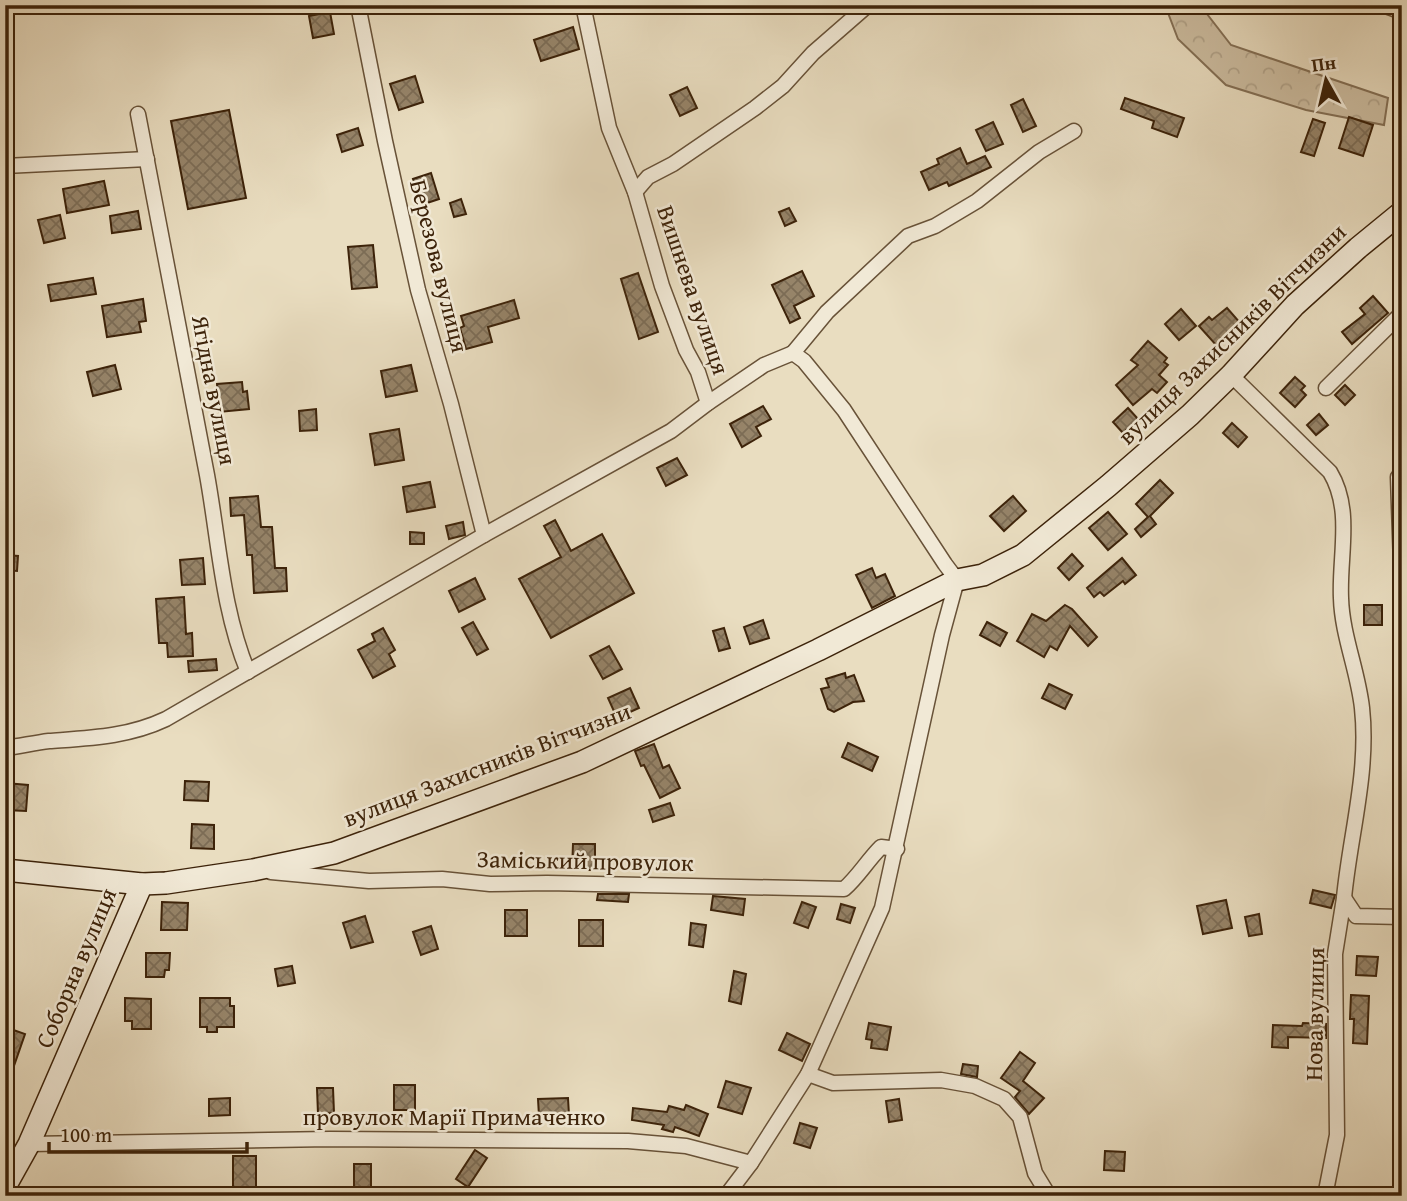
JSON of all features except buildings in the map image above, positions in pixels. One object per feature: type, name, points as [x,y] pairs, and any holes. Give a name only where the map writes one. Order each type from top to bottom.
[{"type":"street","name":"Березова вулиця","points":[[358,5],[418,290],[484,535]]},
{"type":"street","name":"Вишнева вулиця","points":[[583,5],[609,128],[635,192],[662,286],[708,403]]},
{"type":"street","name":"Вишнева вулиця","points":[[635,192],[648,177],[673,164],[783,86],[813,53],[868,5]]},
{"type":"street","points":[[1383,5],[1402,12]]},
{"type":"street","name":"Ягідна вулиця","points":[[138,114],[215,519],[228,614],[248,672]]},
{"type":"street","points":[[5,748],[98,739],[147,728],[671,431],[764,365],[793,353],[827,312],[908,236],[935,226],[977,201],[1039,152],[1074,131]]},
{"type":"street","points":[[5,166],[147,159]]},
{"type":"street","name":"вулиця Захисників Вітчизни","points":[[5,870],[142,884],[189,881],[334,853],[582,762],[818,650],[957,580],[983,575],[1023,555],[1191,415],[1295,305],[1357,248],[1402,212]]},
{"type":"street","points":[[1326,388],[1402,313]]},
{"type":"street","points":[[726,1196],[751,1163],[808,1074],[882,908],[942,635],[957,580],[844,410],[804,361],[793,353]]},
{"type":"street","name":"Нова вулиця","points":[[1231,375],[1330,472],[1339,487],[1344,507],[1341,600],[1362,708],[1364,771],[1348,856],[1335,954],[1337,1135],[1325,1196]]},
{"type":"street","points":[[1402,473],[1398,477],[1402,593]]},
{"type":"street","name":"Заміський провулок","points":[[253,870],[369,881],[442,879],[490,884],[844,889],[854,881],[864,863],[881,847],[897,849]]},
{"type":"street","name":"Соборна вулиця","points":[[5,1187],[29,1144],[142,884]]},
{"type":"street","points":[[1344,898],[1356,916],[1402,917]]},
{"type":"street","points":[[808,1074],[833,1083],[940,1080],[975,1086],[1004,1098],[1020,1117],[1035,1173],[1049,1196]]},
{"type":"street","name":"провулок Марії Примаченко","points":[[29,1144],[330,1139],[628,1141],[686,1146],[751,1163]]},
{"type":"green space","points":[[1165,5],[1200,5],[1231,45],[1388,98],[1384,125],[1306,110],[1226,85],[1178,39]]}]
